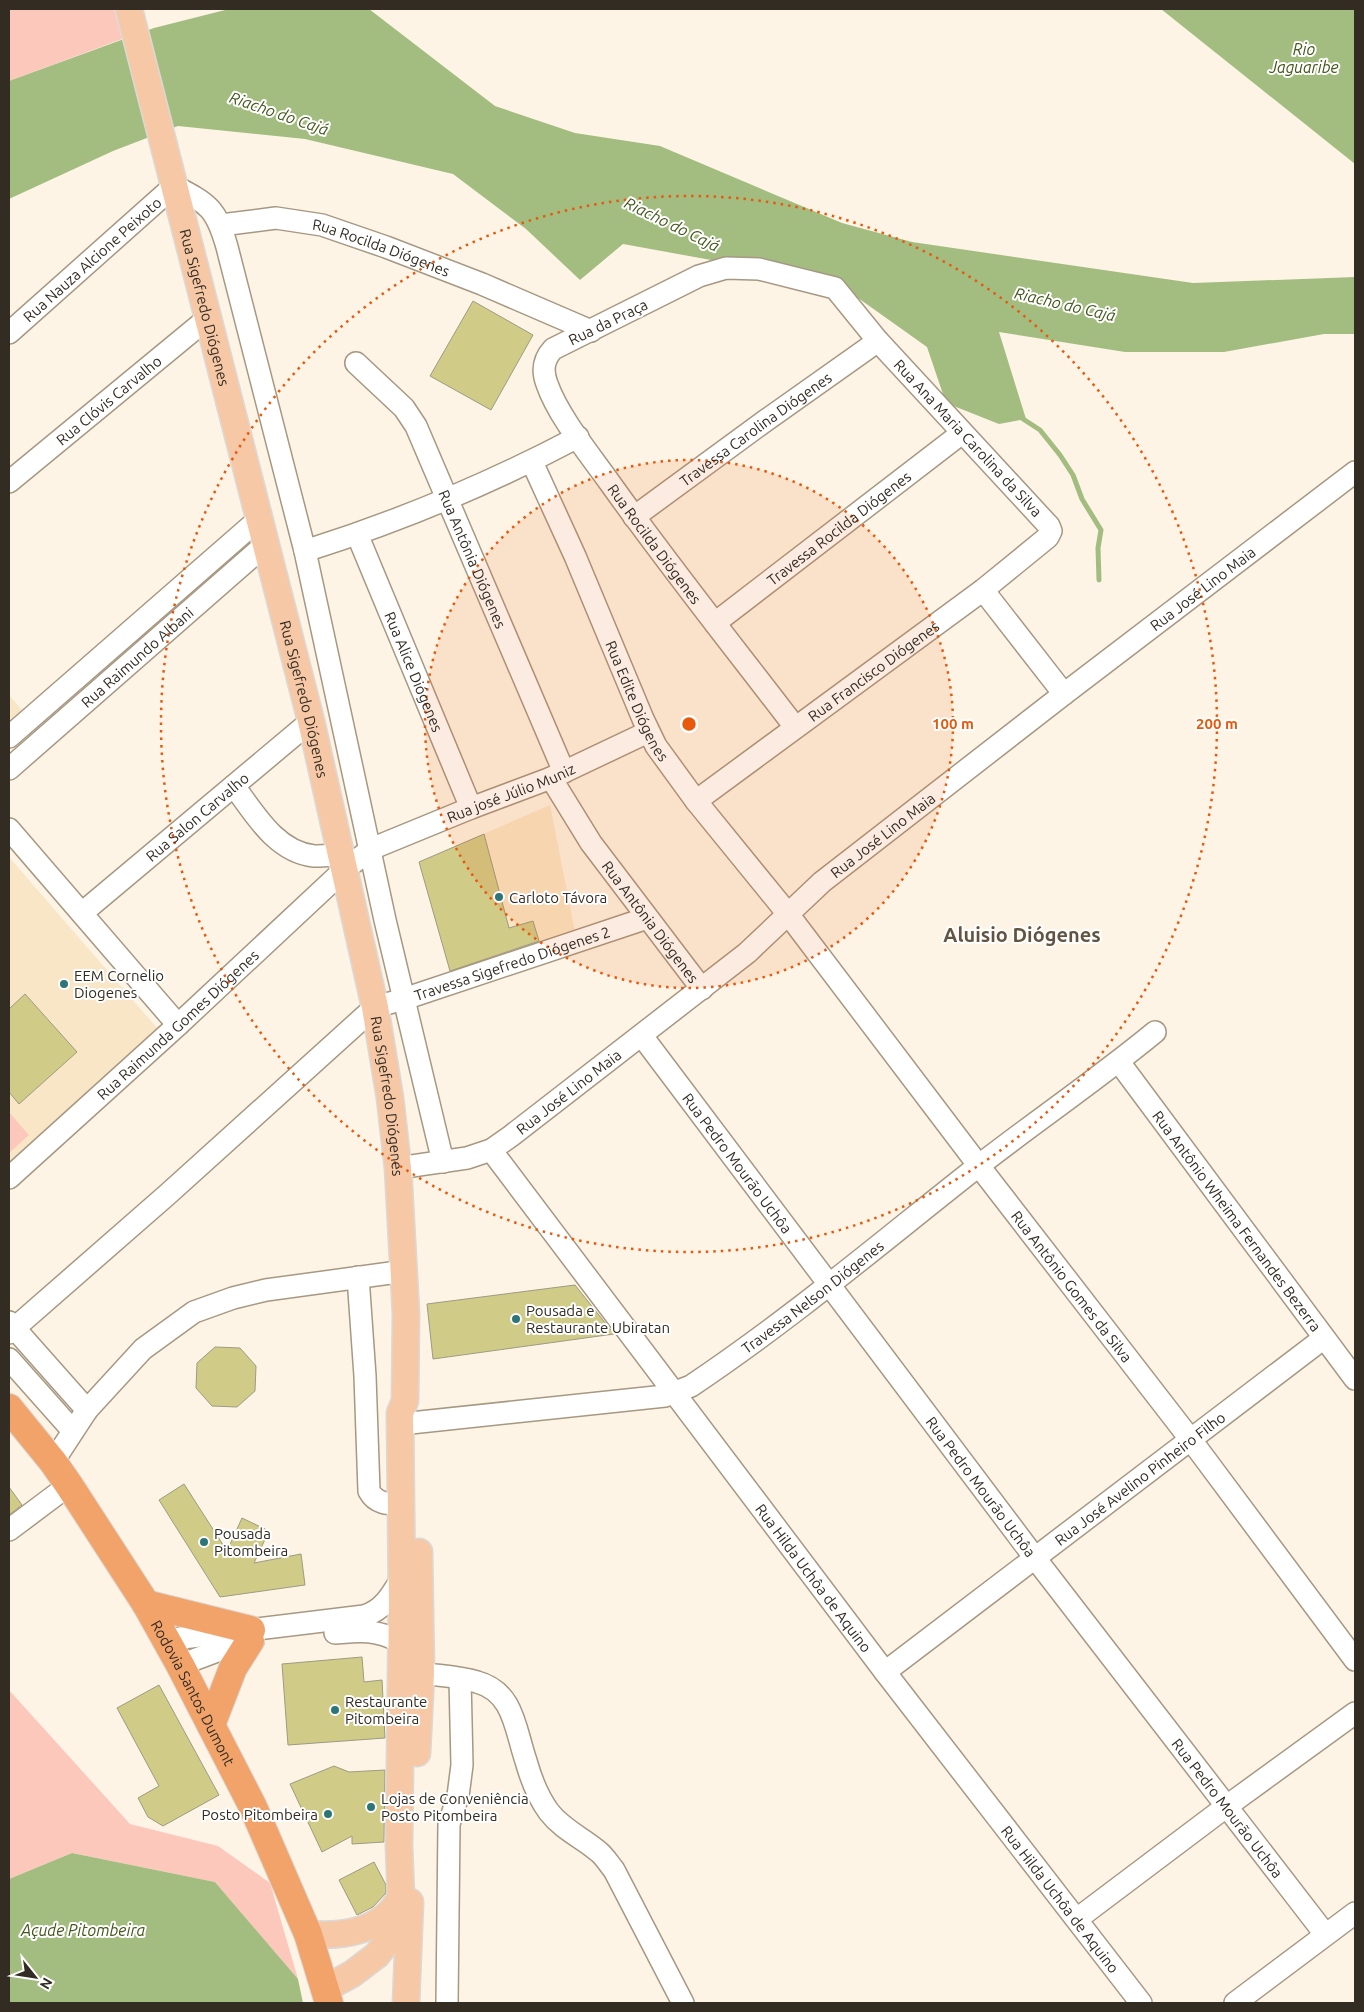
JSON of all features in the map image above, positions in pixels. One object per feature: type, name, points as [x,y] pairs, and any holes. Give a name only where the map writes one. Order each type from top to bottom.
[{"type":"highway","name":"Rodovia Santos Dumont","points":[[9,1408],[53,1462],[69,1485],[146,1604],[180,1665],[253,1806],[308,1934],[328,1995]]},
{"type":"highway","points":[[146,1604],[251,1635],[233,1668],[211,1725]]},
{"type":"main road","name":"Rua Sigefredo Diógenes","points":[[130,10],[160,135],[311,721],[375,1007],[390,1098],[398,1168],[405,1271],[406,1416]]},
{"type":"main road","points":[[406,1416],[401,1504],[402,1579],[411,1643],[421,1673],[406,2003]]},
{"type":"main road","points":[[328,1995],[377,1955],[389,1939],[397,1920],[400,1898],[399,1846],[411,1643],[406,1416]]},
{"type":"main road","points":[[308,1934],[340,1934],[373,1925],[386,1916],[400,1898]]},
{"type":"street","points":[[174,186],[207,206],[217,217],[221,225],[306,550],[404,999],[443,1162]]},
{"type":"street","name":"Rua Nauza Alcione Peixoto","points":[[9,333],[174,186]]},
{"type":"street","name":"Rua Rocilda Diógenes","points":[[221,225],[276,218],[322,225],[386,247],[482,284],[590,331]]},
{"type":"street","name":"Rua da Praça","points":[[552,349],[699,276],[716,269],[726,268],[759,270],[835,288],[878,341]]},
{"type":"street","name":"Rua Clóvis Carvalho","points":[[9,482],[208,318]]},
{"type":"street","name":"Rua Ana Maria Carolina da Silva","points":[[878,341],[1050,526],[1051,531],[1048,537]]},
{"type":"street","name":"Travessa Carolina Diógenes","points":[[634,517],[765,420],[878,341]]},
{"type":"street","name":"Rua Rocilda Diógenes","points":[[552,349],[544,364],[547,385],[578,437],[634,517],[795,727]]},
{"type":"street","name":"Rua Antônia Diógenes","points":[[356,363],[404,408],[416,426],[447,497],[557,775],[591,843],[702,990]]},
{"type":"street","name":"Travessa Rocilda Diógenes","points":[[715,623],[962,433]]},
{"type":"street","points":[[306,550],[357,534],[532,462],[578,437]]},
{"type":"street","name":"Rua Edite Diógenes","points":[[532,462],[576,556],[648,732],[696,801],[788,914]]},
{"type":"street","name":"Rua José Lino Maia","points":[[398,1168],[467,1158],[491,1150],[702,990],[769,934],[822,882],[1355,472]]},
{"type":"street","name":"Rua Raimundo Albani","points":[[9,737],[259,518]]},
{"type":"street","name":"Rua Alice Diógenes","points":[[357,534],[470,808]]},
{"type":"street","name":"Rua Francisco Diógenes","points":[[696,801],[983,590],[1048,537]]},
{"type":"street","name":"Rua Raimundo Albani","points":[[9,768],[266,544]]},
{"type":"street","points":[[186,583],[198,603]]},
{"type":"street","points":[[983,590],[1064,694]]},
{"type":"street","points":[[41,709],[57,727]]},
{"type":"street","name":"Rua Salon Carvalho","points":[[82,913],[311,721]]},
{"type":"street","name":"Rua josé Júlio Muniz","points":[[343,862],[470,808],[557,775],[648,732]]},
{"type":"street","points":[[234,786],[265,828],[274,837],[306,854],[324,856],[343,862]]},
{"type":"street","points":[[9,829],[178,1025]]},
{"type":"street","name":"Rua Raimunda Gomes Diógenes","points":[[9,1178],[178,1025],[343,862]]},
{"type":"street","name":"Rua Antônio Gomes da Silva","points":[[788,914],[979,1166],[1191,1440],[1355,1660]]},
{"type":"street","name":"Travessa Sigefredo Diógenes 2","points":[[375,1007],[647,918]]},
{"type":"street","points":[[87,1410],[11,1328],[175,1187],[375,1007]]},
{"type":"street","name":"Travessa Nelson Diógenes","points":[[406,1416],[645,1399],[676,1393],[691,1386],[830,1284],[979,1166],[1119,1062],[1156,1032]]},
{"type":"street","name":"Rua Pedro Mourão Uchôa","points":[[642,1036],[1035,1558],[1326,1934]]},
{"type":"street","name":"Rua Antônio Wheima Fernandes Bezerra","points":[[1119,1062],[1355,1379]]},
{"type":"street","name":"Rua Hilda Uchôa de Aquino","points":[[491,1150],[885,1672],[1141,2003]]},
{"type":"street","points":[[53,1462],[87,1410],[144,1350],[194,1312],[233,1298],[266,1290],[405,1271]]},
{"type":"street","points":[[358,1277],[370,1491],[373,1498],[378,1501],[401,1504]]},
{"type":"street","name":"Rua José Avelino Pinheiro Filho","points":[[885,1672],[1324,1338]]},
{"type":"street","points":[[9,1359],[73,1431]]},
{"type":"street","points":[[9,1530],[69,1485]]},
{"type":"street","points":[[180,1665],[251,1635],[369,1614],[380,1609],[392,1596],[402,1579]]},
{"type":"street","points":[[166,1640],[364,1631],[378,1633],[411,1643]]},
{"type":"street","points":[[421,1673],[477,1682],[494,1689],[505,1699],[514,1716],[525,1760],[538,1794],[550,1813],[565,1828],[601,1854],[614,1870],[683,2003]]},
{"type":"street","points":[[447,2003],[450,1824],[458,1796],[462,1765],[460,1679]]},
{"type":"street","points":[[1077,1919],[1355,1713]]},
{"type":"street","points":[[1235,2003],[1355,1912]]},
{"type":"shaded area","points":[[9,9],[114,9],[122,39],[9,81]]},
{"type":"shaded area","points":[[9,695],[29,718],[9,734]]},
{"type":"shaded area","name":"Carloto Távora","points":[[550,805],[575,932],[453,980],[419,862]]},
{"type":"shaded area","name":"EEM Cornelio Diogenes","points":[[9,857],[164,1036],[9,1173]]},
{"type":"shaded area","points":[[9,1112],[29,1135],[9,1153]]},
{"type":"shaded area","points":[[9,1690],[130,1824],[218,1846],[270,1883],[298,1979],[215,1882],[72,1853],[9,1879]]},
{"type":"water","name":"Riacho do Cajá","points":[[229,9],[369,9],[495,106],[575,133],[660,146],[842,223],[912,242],[1193,283],[1355,277],[1355,334],[1324,334],[1224,352],[1125,352],[999,332],[1026,419],[999,424],[946,403],[927,347],[844,288],[722,262],[623,244],[580,280],[526,229],[453,174],[305,139],[178,126],[113,151],[9,199],[9,81],[154,28]]},
{"type":"water","name":"Rio Jaguaribe","points":[[1161,9],[1355,9],[1355,164]]},
{"type":"water","name":"Açude Pitombeira","points":[[72,1853],[215,1882],[298,1979],[303,2003],[9,2003],[9,1879]]},
{"type":"building","points":[[473,301],[533,335],[491,410],[430,376]]},
{"type":"building","points":[[484,834],[509,928],[533,921],[539,941],[450,971],[419,862]]},
{"type":"building","points":[[25,994],[77,1052],[19,1104],[9,1092],[9,1009]]},
{"type":"building","name":"Pousada e Restaurante Ubiratan","points":[[575,1285],[614,1334],[433,1359],[427,1304]]},
{"type":"building","points":[[215,1347],[240,1348],[256,1366],[255,1391],[237,1407],[212,1406],[196,1388],[197,1363]]},
{"type":"building","name":"Pousada Pitombeira","points":[[184,1484],[227,1551],[242,1518],[269,1531],[254,1563],[301,1554],[305,1585],[220,1597],[159,1500]]},
{"type":"building","points":[[9,1487],[22,1505],[9,1515]]},
{"type":"building","name":"Restaurante Pitombeira","points":[[362,1657],[364,1682],[382,1680],[385,1738],[288,1745],[282,1664]]},
{"type":"building","points":[[159,1685],[219,1795],[163,1826],[148,1817],[138,1798],[159,1786],[117,1708]]},
{"type":"building","points":[[334,1766],[349,1772],[385,1770],[384,1842],[352,1844],[352,1836],[322,1852],[290,1784]]},
{"type":"building","points":[[374,1862],[386,1885],[386,1893],[373,1907],[357,1915],[339,1880]]},
{"type":"waterway","points":[[1020,417],[1040,430],[1060,455],[1073,475],[1082,499],[1101,530],[1098,548],[1099,580]]},
{"type":"place","name":"Carloto Távora","points":[[499,897]]},
{"type":"place","name":"EEM Cornelio Diogenes","points":[[64,984]]},
{"type":"place","name":"Pousada e Restaurante Ubiratan","points":[[516,1319]]},
{"type":"place","name":"Pousada Pitombeira","points":[[204,1542]]},
{"type":"place","name":"Restaurante Pitombeira","points":[[335,1710]]},
{"type":"place","name":"Lojas de Conveniência Posto Pitombeira","points":[[371,1807]]},
{"type":"place","name":"Posto Pitombeira","points":[[328,1814]]},
{"type":"district","name":"Aluisio Diógenes","points":[[1022,934]]}]
